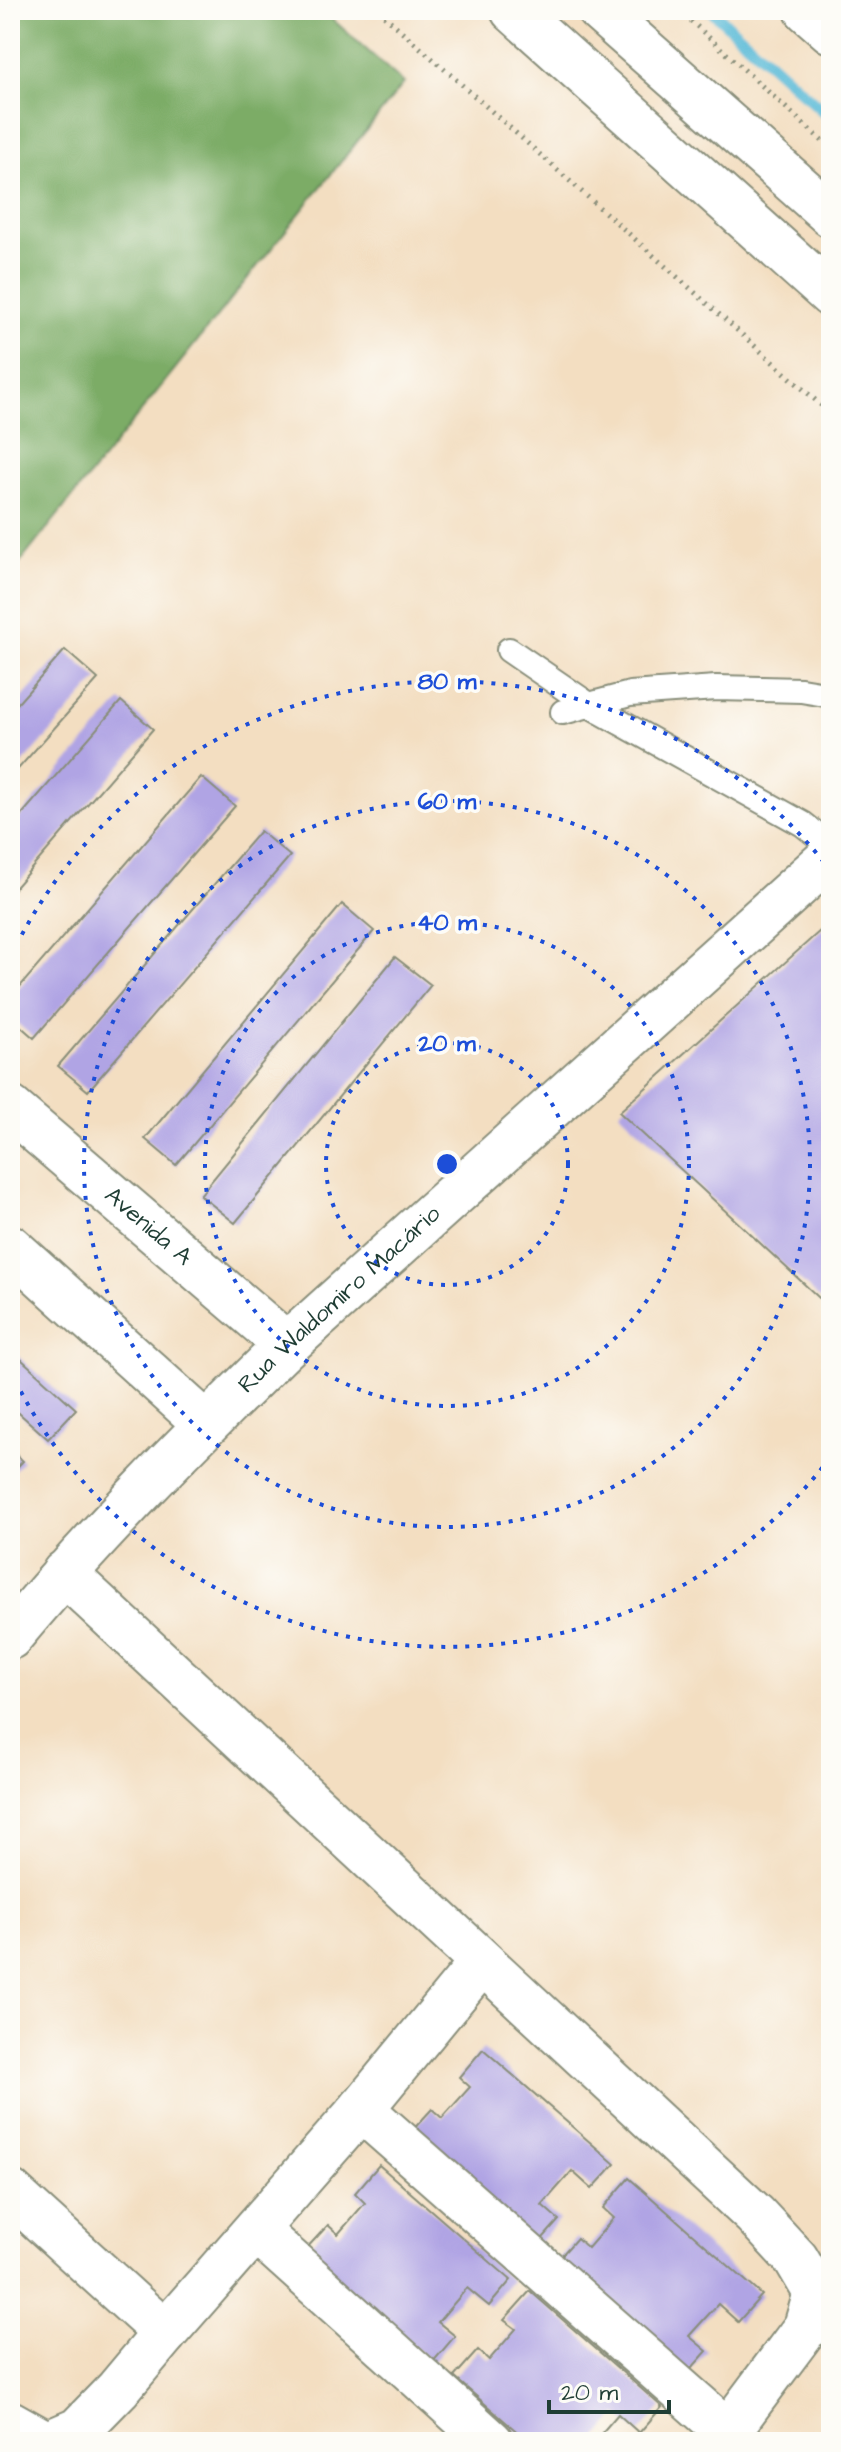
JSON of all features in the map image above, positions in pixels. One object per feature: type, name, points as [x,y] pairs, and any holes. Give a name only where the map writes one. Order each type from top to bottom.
[{"type":"main road","points":[[513,10],[831,295]]},
{"type":"main road","points":[[599,10],[831,215]]},
{"type":"main road","points":[[807,10],[831,31]]},
{"type":"main road","name":"Rua Waldomiro Macário","points":[[10,1637],[64,1573],[206,1424],[287,1345],[831,856]]},
{"type":"main road","name":"Avenida A","points":[[10,1109],[287,1345]]},
{"type":"main road","points":[[10,1247],[206,1424]]},
{"type":"main road","points":[[64,1573],[755,2215],[796,2259],[816,2293],[806,2327],[724,2437],[361,2109]]},
{"type":"main road","points":[[10,2423],[47,2442],[78,2430],[118,2389],[361,2109],[481,1963]]},
{"type":"main road","points":[[10,2192],[165,2333]]},
{"type":"main road","points":[[256,2230],[491,2442]]},
{"type":"lane","points":[[509,650],[589,705],[803,824],[831,846]]},
{"type":"lane","points":[[563,712],[630,694],[716,688],[801,690],[831,695]]},
{"type":"path","points":[[378,10],[831,414]]},
{"type":"path","points":[[679,10],[831,149]]},
{"type":"green space","points":[[10,10],[322,10],[404,83],[10,575]]},
{"type":"building","points":[[65,650],[98,679],[10,778],[10,712]]},
{"type":"building","points":[[121,701],[153,729],[10,893],[10,828]]},
{"type":"building","points":[[201,777],[235,806],[34,1038],[10,1017],[10,998]]},
{"type":"building","points":[[260,831],[290,856],[88,1091],[58,1066]]},
{"type":"building","points":[[342,904],[374,931],[176,1165],[145,1139]]},
{"type":"building","points":[[831,921],[831,1309],[619,1112]]},
{"type":"building","points":[[395,957],[431,985],[235,1223],[200,1195]]},
{"type":"building","points":[[10,1349],[76,1409],[48,1439],[10,1405]]},
{"type":"building","points":[[10,1449],[23,1461],[10,1475]]},
{"type":"building","points":[[483,2049],[615,2164],[592,2189],[572,2171],[542,2205],[559,2220],[536,2246],[409,2134],[432,2109],[442,2118],[470,2087],[459,2077]]},
{"type":"building","points":[[379,2165],[511,2280],[489,2306],[467,2288],[438,2322],[455,2336],[432,2363],[304,2251],[328,2225],[338,2234],[365,2203],[355,2193]]},
{"type":"building","points":[[629,2178],[762,2295],[738,2322],[718,2304],[689,2336],[707,2351],[682,2379],[553,2265],[577,2238],[588,2248],[614,2218],[603,2208]]},
{"type":"building","points":[[530,2291],[662,2407],[639,2433],[618,2414],[594,2442],[529,2442],[454,2377],[478,2350],[489,2360],[516,2329],[504,2320]]},
{"type":"waterway","points":[[711,10],[831,118]]}]
